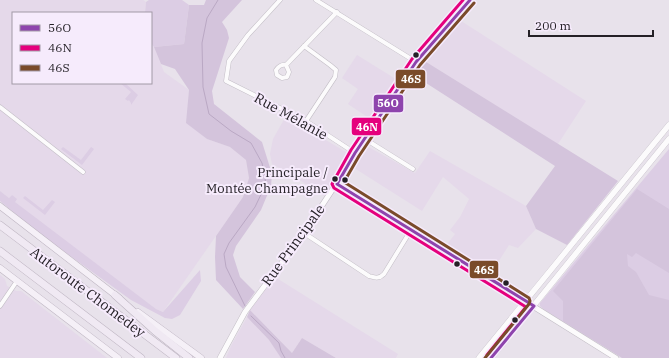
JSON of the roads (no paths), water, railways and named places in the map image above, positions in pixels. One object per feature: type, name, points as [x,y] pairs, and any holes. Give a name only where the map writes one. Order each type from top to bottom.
[{"type":"highway","name":"Autoroute Chomedey","points":[[0,225],[176,358]]},
{"type":"highway","name":"Autoroute Chomedey","points":[[0,251],[141,358]]},
{"type":"highway","points":[[116,295],[155,331],[189,358]]},
{"type":"main road","points":[[479,358],[669,124]]},
{"type":"main road","points":[[491,358],[669,139]]},
{"type":"main road","points":[[0,206],[201,358]]},
{"type":"main road","points":[[0,268],[118,358]]},
{"type":"street","name":"Rue Mélanie","points":[[280,0],[248,35],[229,60],[226,81],[306,121],[356,153]]},
{"type":"street","points":[[316,0],[416,62]]},
{"type":"street","name":"Rue Principale","points":[[220,358],[245,312],[304,234],[416,62],[470,0]]},
{"type":"street","points":[[286,65],[337,12]]},
{"type":"street","points":[[304,46],[336,70],[335,77],[306,121]]},
{"type":"street","points":[[0,107],[83,172]]},
{"type":"street","points":[[365,139],[413,169]]},
{"type":"street","points":[[337,184],[616,358]]},
{"type":"street","points":[[304,234],[369,276],[376,278],[381,277],[384,274],[411,230]]},
{"type":"street","points":[[0,306],[17,281]]},
{"type":"waterway","points":[[218,0],[207,18],[202,43],[203,87],[209,114],[231,131],[251,143],[262,163],[266,184],[255,207],[229,243],[224,254],[226,267],[245,306]]},
{"type":"waterway","points":[[251,316],[279,343],[285,358]]},
{"type":"place","name":"Principale / Montée Champagne","points":[[335,179]]}]
